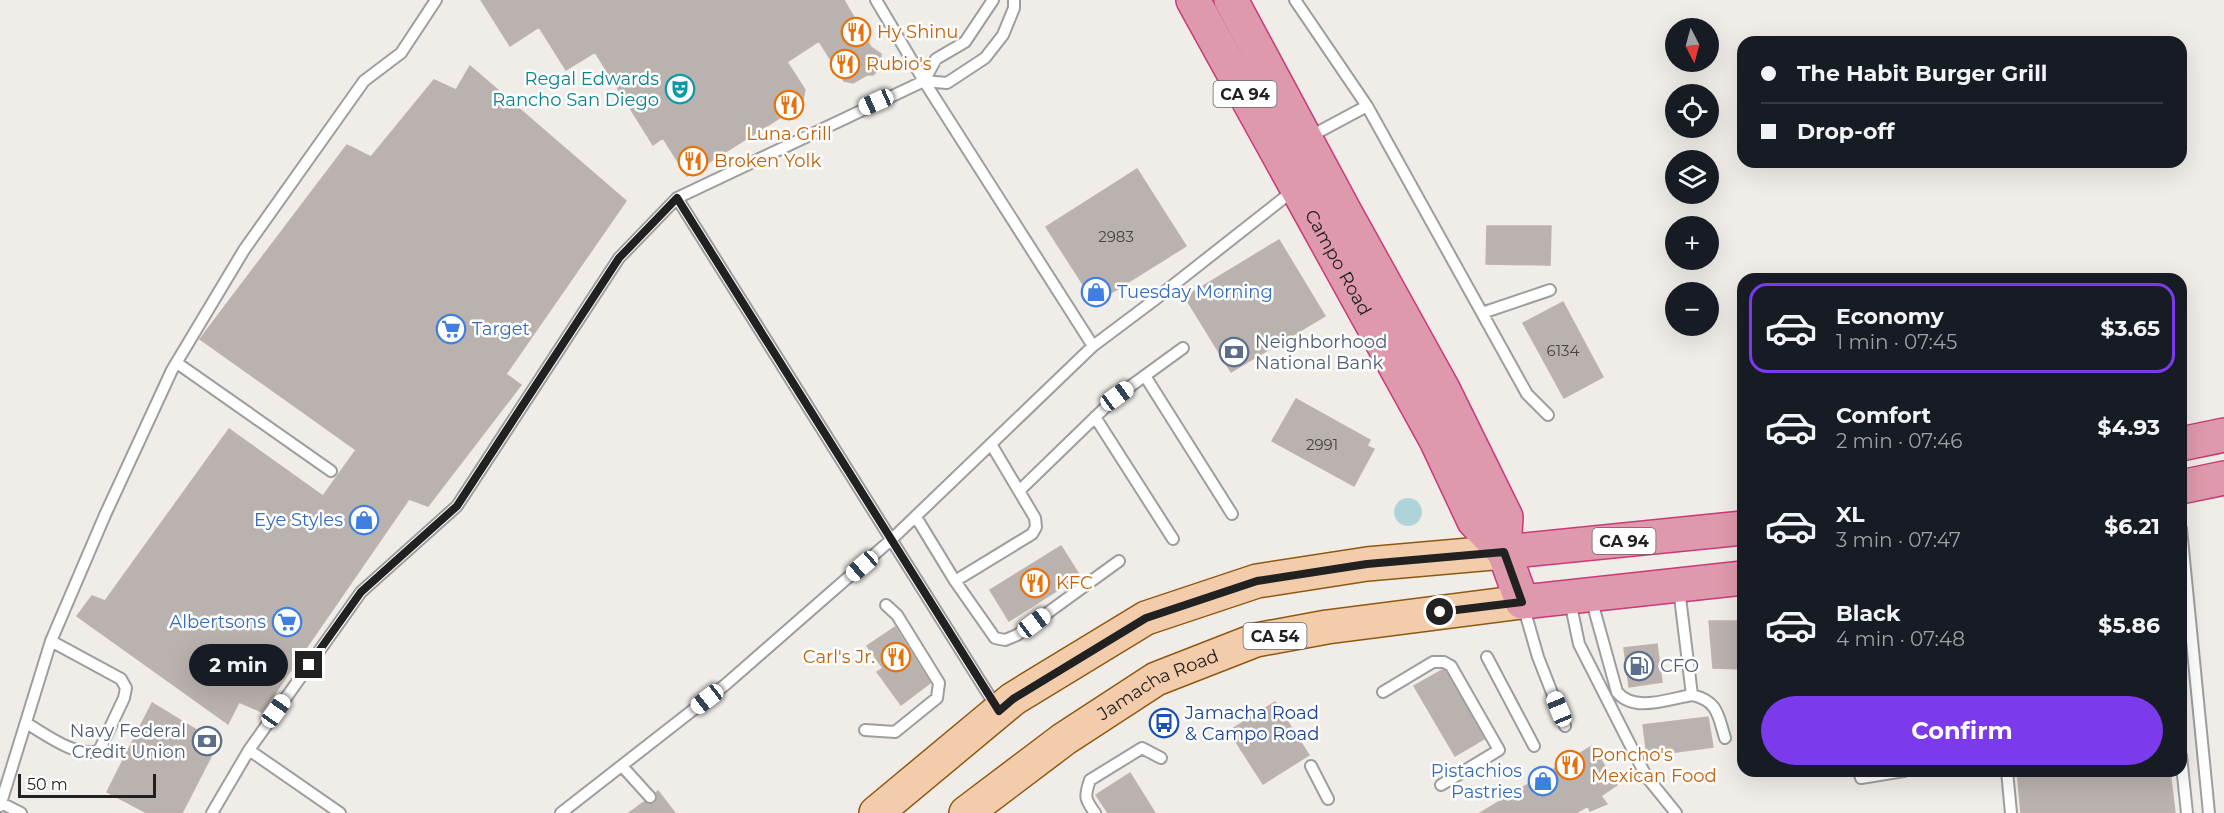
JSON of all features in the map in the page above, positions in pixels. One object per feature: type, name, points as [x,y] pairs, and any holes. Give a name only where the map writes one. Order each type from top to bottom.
[{"type":"highway","name":"Campo Road","points":[[1193,0],[1436,440],[1474,521],[1504,552]]},
{"type":"highway","name":"Campo Road","points":[[1231,0],[1443,390],[1506,517],[1504,552],[1522,602]]},
{"type":"highway","points":[[2187,443],[2224,435]]},
{"type":"highway","points":[[2187,487],[2221,480]]},
{"type":"highway","name":"CA 94","points":[[1504,552],[1737,529]]},
{"type":"highway","points":[[1522,602],[1737,579]]},
{"type":"main road","points":[[876,813],[1013,699],[1146,618],[1257,581],[1367,564],[1504,552]]},
{"type":"main road","name":"Jamacha Road","points":[[966,813],[1064,739],[1156,679],[1256,640],[1326,627],[1522,602]]},
{"type":"lane","points":[[21,813],[0,804],[51,641],[105,515],[177,363],[244,250],[364,81],[401,53],[436,0]]},
{"type":"lane","points":[[876,0],[924,81],[1093,346]]},
{"type":"lane","points":[[924,81],[936,59],[964,42],[993,0]]},
{"type":"lane","points":[[212,813],[249,750],[361,592],[457,506],[619,258],[677,198],[924,81],[947,83],[986,58],[1003,35],[1014,8],[1014,0]]},
{"type":"lane","points":[[1295,0],[1367,106],[1527,394],[1548,415]]},
{"type":"lane","points":[[1306,138],[1367,106]]},
{"type":"lane","points":[[561,813],[725,685],[892,539],[1093,346],[1297,188]]},
{"type":"lane","points":[[677,198],[999,711]]},
{"type":"lane","points":[[1482,313],[1550,290]]},
{"type":"lane","points":[[1019,491],[1117,396],[1183,348]]},
{"type":"lane","points":[[177,363],[331,471]]},
{"type":"lane","points":[[1145,375],[1232,514]]},
{"type":"lane","points":[[1095,417],[1173,539]]},
{"type":"lane","points":[[955,581],[1032,534],[1036,527],[1035,518],[991,444]]},
{"type":"lane","points":[[916,517],[955,581],[994,638],[1005,640],[1017,635],[1119,561]]},
{"type":"lane","points":[[1678,584],[1692,695]]},
{"type":"lane","points":[[2187,590],[2209,813]]},
{"type":"lane","points":[[1580,596],[1617,692],[1623,699],[1638,704],[1692,695],[1701,697],[1716,709],[1725,738]]},
{"type":"lane","points":[[1580,596],[1579,644],[1646,776],[1676,813]]},
{"type":"lane","points":[[1522,602],[1538,657],[1565,726]]},
{"type":"lane","points":[[865,729],[895,732],[937,698],[939,683],[897,615],[886,605]]},
{"type":"lane","points":[[26,723],[75,749],[89,753],[99,751],[124,698],[126,688],[121,679],[51,641]]},
{"type":"lane","points":[[1487,657],[1534,746]]},
{"type":"lane","points":[[1383,692],[1433,662],[1444,662],[1451,666],[1498,750],[1440,785]]},
{"type":"lane","points":[[1095,813],[1085,794],[1090,780],[1142,748],[1161,758]]},
{"type":"lane","points":[[249,750],[340,813]]},
{"type":"lane","points":[[622,765],[650,797]]},
{"type":"lane","points":[[1311,766],[1328,799]]},
{"type":"lane","points":[[2008,777],[2012,813]]},
{"type":"lane","points":[[2183,777],[2187,813]]},
{"type":"water","points":[[1408,498],[1418,502],[1422,512],[1418,522],[1408,526],[1398,522],[1394,512],[1398,502]]},
{"type":"building","name":"Regal Edwards Rancho San Diego","points":[[481,0],[844,0],[871,47],[881,54],[881,68],[873,75],[867,75],[853,83],[844,81],[819,41],[787,62],[805,90],[802,104],[687,176],[663,138],[653,145],[595,52],[566,70],[539,27],[510,46]]},
{"type":"building","points":[[470,66],[626,201],[506,374],[521,385],[428,506],[409,499],[262,712],[239,702],[228,724],[77,616],[92,596],[105,601],[229,429],[323,496],[356,450],[200,339],[347,145],[371,157],[434,80],[456,90]]},
{"type":"building","points":[[1137,169],[1186,246],[1095,303],[1046,227]]},
{"type":"building","points":[[1487,226],[1551,226],[1550,265],[1486,264]]},
{"type":"building","points":[[1279,240],[1325,316],[1231,372],[1185,297]]},
{"type":"building","points":[[1563,302],[1603,377],[1564,398],[1523,323]]},
{"type":"building","points":[[1296,399],[1370,440],[1367,446],[1374,449],[1354,486],[1272,441]]},
{"type":"building","name":"KFC","points":[[1061,546],[1080,576],[1009,621],[990,590]]},
{"type":"building","points":[[1709,621],[1737,621],[1737,669],[1713,668]]},
{"type":"building","name":"Carl's Jr.","points":[[895,627],[930,683],[901,705],[877,672],[883,668],[867,646]]},
{"type":"building","points":[[1657,644],[1662,682],[1629,687],[1624,648]]},
{"type":"building","points":[[1442,670],[1446,671],[1484,739],[1455,756],[1414,686]]},
{"type":"building","points":[[1275,702],[1309,755],[1263,784],[1229,731]]},
{"type":"building","points":[[152,703],[218,743],[182,813],[147,813],[107,792]]},
{"type":"building","points":[[1708,717],[1713,747],[1647,756],[1643,725]]},
{"type":"building","points":[[1592,746],[1617,785],[1601,796],[1607,804],[1590,811],[1588,806],[1576,813],[1480,813]]},
{"type":"building","points":[[1130,773],[1155,813],[1108,813],[1096,795]]},
{"type":"building","points":[[2018,777],[2171,777],[2175,813],[2021,813]]},
{"type":"building","points":[[658,791],[675,813],[629,813],[644,802],[655,803]]},
{"type":"place","name":"Hy Shinu","points":[[856,32]]},
{"type":"place","name":"Rubio's","points":[[845,64]]},
{"type":"place","name":"Regal Edwards Rancho San Diego","points":[[680,89]]},
{"type":"place","name":"Luna Grill","points":[[789,105]]},
{"type":"place","name":"Broken Yolk","points":[[693,161]]},
{"type":"place","name":"Tuesday Morning","points":[[1096,292]]},
{"type":"place","name":"Target","points":[[451,329]]},
{"type":"place","name":"Neighborhood National Bank","points":[[1234,352]]},
{"type":"place","name":"Eye Styles","points":[[364,520]]},
{"type":"place","name":"KFC","points":[[1035,583]]},
{"type":"place","name":"Albertsons","points":[[287,622]]},
{"type":"place","name":"Carl's Jr.","points":[[896,657]]},
{"type":"place","name":"CFO","points":[[1639,666]]},
{"type":"place","name":"Jamacha Road & Campo Road","points":[[1164,723]]},
{"type":"place","name":"Navy Federal Credit Union","points":[[207,741]]},
{"type":"place","name":"Poncho's Mexican Food","points":[[1570,765]]},
{"type":"place","name":"Pistachios Pastries","points":[[1543,781]]},
{"type":"route","points":[[309,665],[361,592],[457,506],[619,258],[677,198],[999,711],[1013,699],[1146,618],[1257,581],[1367,564],[1504,552],[1522,602],[1440,612]]}]
